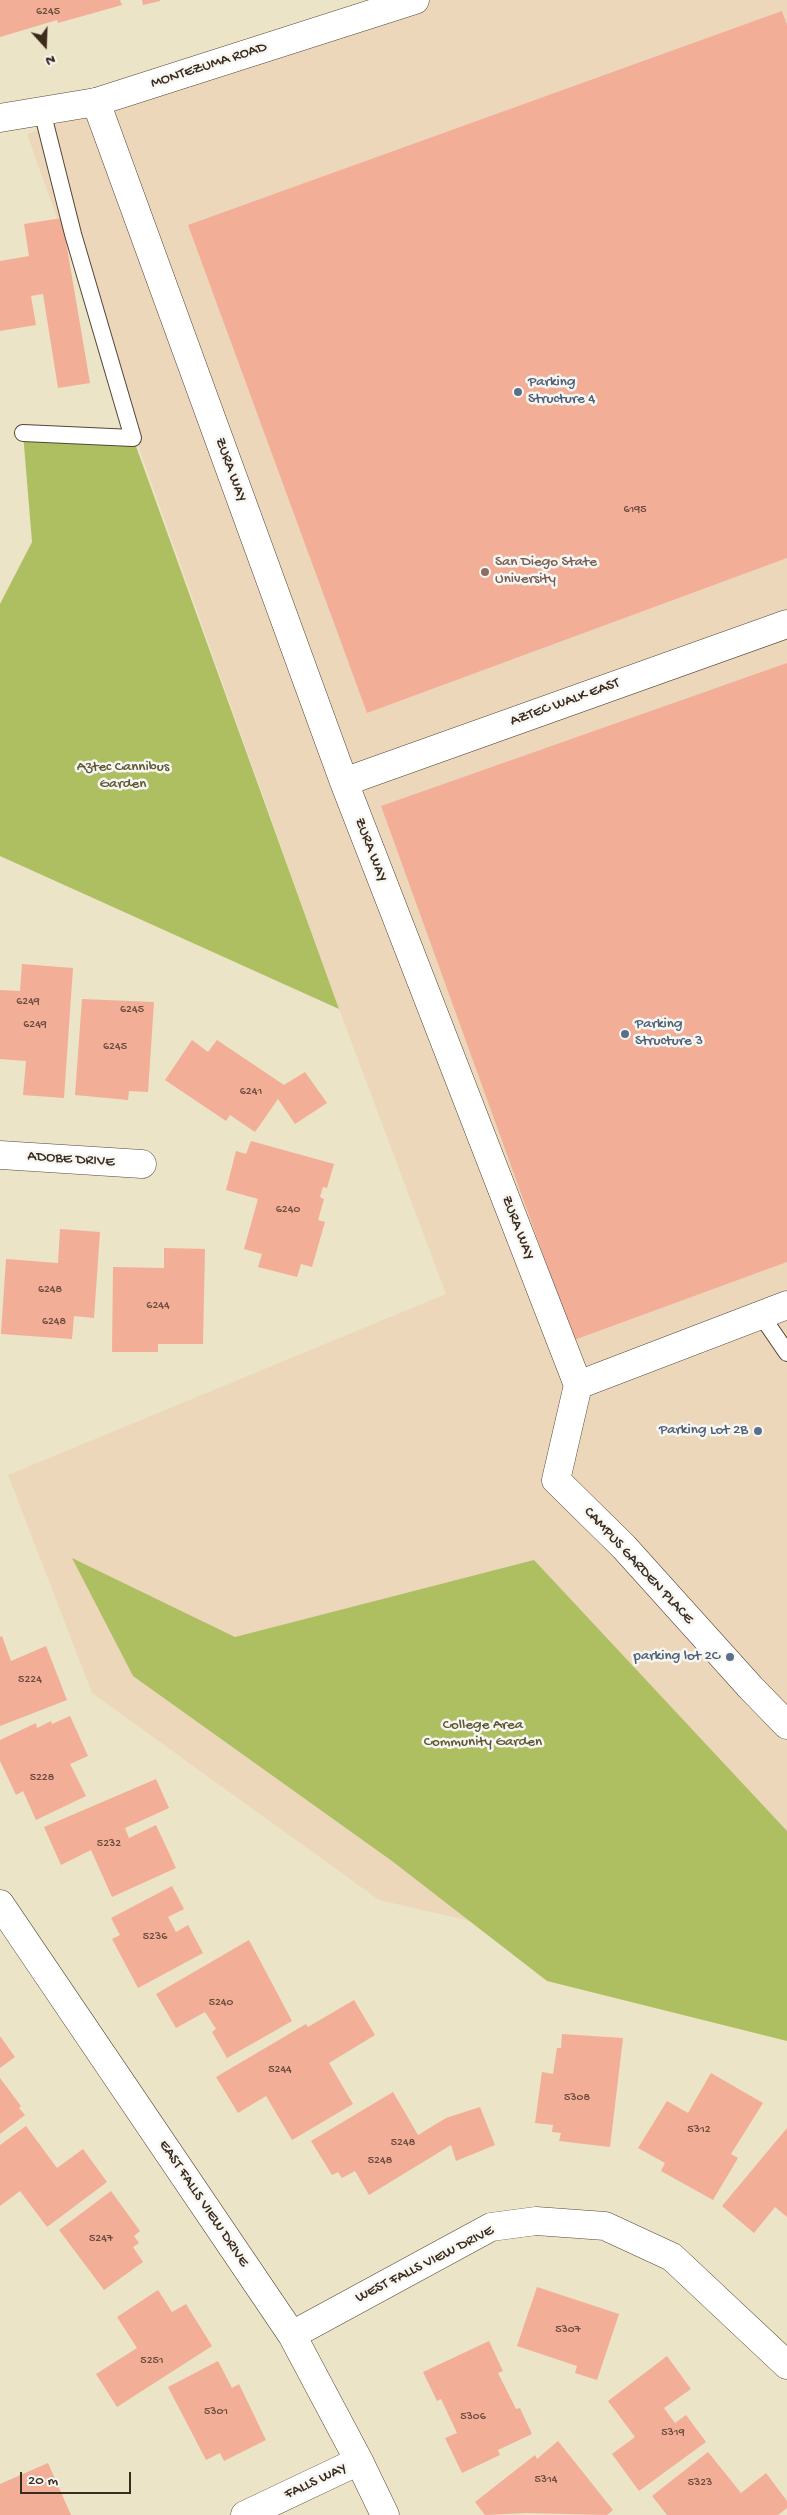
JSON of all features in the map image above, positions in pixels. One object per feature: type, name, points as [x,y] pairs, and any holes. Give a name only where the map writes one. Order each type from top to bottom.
[{"type":"street","name":"MONTEZUMA ROAD","points":[[0,118],[96,102],[415,0]]},
{"type":"street","name":"ZURA WAY","points":[[96,102],[344,782],[578,1385]]},
{"type":"street","name":"AZTEC WALK EAST","points":[[344,782],[787,624]]},
{"type":"street","name":"ADOBE DRIVE","points":[[0,1155],[142,1164]]},
{"type":"street","points":[[578,1385],[787,1305]]},
{"type":"street","name":"CAMPUS GARDEN PLACE","points":[[578,1385],[556,1480],[624,1547],[751,1688],[787,1725]]},
{"type":"street","name":"EAST FALLS VIEW DRIVE","points":[[0,1904],[292,2335],[360,2461],[385,2515]]},
{"type":"street","name":"WEST FALLS VIEW DRIVE","points":[[292,2335],[491,2227],[536,2221],[605,2226],[672,2257],[787,2365]]},
{"type":"street","name":"FALLS WAY","points":[[245,2515],[360,2461]]},
{"type":"lane","points":[[23,434],[133,438],[73,234],[42,111]]},
{"type":"lane","points":[[761,1315],[787,1352]]},
{"type":"shaded area","name":"San Diego State University","points":[[428,0],[787,0],[787,2003],[734,1982],[379,1900],[92,1693],[8,1475],[446,1294],[339,1009],[27,134]]},
{"type":"green space","name":"Aztec Cannibus Garden","points":[[23,433],[133,438],[339,1009],[0,856],[0,604],[32,542]]},
{"type":"green space","name":"College Area Community Garden","points":[[72,1558],[235,1637],[534,1560],[787,1831],[787,2041],[547,1981],[392,1861],[133,1676]]},
{"type":"building","points":[[0,0],[120,0],[122,5],[58,23],[57,20],[0,37]]},
{"type":"building","points":[[142,0],[160,0],[160,1],[143,5]]},
{"type":"building","name":"Parking Structure 4","points":[[782,11],[787,25],[787,558],[367,713],[188,225]]},
{"type":"building","points":[[62,218],[90,383],[58,388],[43,294],[31,296],[36,325],[0,331],[0,261],[29,256],[24,224]]},
{"type":"building","name":"Parking Structure 3","points":[[787,663],[787,1262],[574,1340],[381,806]]},
{"type":"building","points":[[22,964],[73,968],[64,1098],[23,1095],[26,1061],[0,1059],[0,990],[20,991]]},
{"type":"building","points":[[82,999],[154,1002],[148,1092],[129,1091],[128,1100],[75,1095]]},
{"type":"building","points":[[192,1040],[208,1052],[217,1040],[284,1085],[305,1072],[327,1103],[295,1124],[278,1099],[255,1132],[230,1115],[226,1121],[165,1080]]},
{"type":"building","points":[[251,1141],[334,1164],[327,1188],[323,1187],[320,1197],[324,1199],[318,1220],[325,1222],[312,1267],[301,1264],[297,1277],[258,1267],[262,1254],[244,1249],[258,1199],[226,1190],[236,1151],[246,1154]]},
{"type":"building","points":[[60,1229],[100,1232],[94,1318],[74,1316],[72,1339],[1,1334],[6,1259],[58,1263]]},
{"type":"building","points":[[164,1248],[205,1249],[203,1344],[158,1344],[158,1352],[112,1352],[113,1267],[164,1268]]},
{"type":"building","points":[[2,1636],[11,1661],[46,1646],[67,1700],[0,1726],[0,1637]]},
{"type":"building","points":[[70,1716],[88,1756],[70,1764],[86,1796],[36,1820],[23,1791],[16,1795],[0,1761],[0,1740],[36,1723],[37,1728],[51,1721],[52,1724]]},
{"type":"building","points":[[156,1779],[169,1808],[125,1828],[129,1838],[156,1825],[176,1868],[112,1897],[91,1850],[61,1865],[44,1827]]},
{"type":"building","points":[[172,1886],[184,1909],[168,1917],[176,1932],[188,1925],[203,1953],[138,1988],[112,1939],[120,1935],[111,1918]]},
{"type":"building","points":[[249,1940],[292,2021],[227,2058],[212,2032],[216,2029],[205,2012],[176,2028],[156,1994]]},
{"type":"building","points":[[354,2000],[375,2035],[329,2063],[353,2104],[292,2140],[266,2096],[238,2113],[216,2077],[306,2024],[308,2027]]},
{"type":"building","points":[[562,2034],[623,2038],[610,2147],[559,2141],[561,2133],[552,2132],[553,2125],[535,2123],[542,2072],[553,2074],[557,2048],[561,2048]]},
{"type":"building","points":[[0,2036],[15,2057],[0,2068]]},
{"type":"building","points":[[711,2073],[763,2103],[731,2154],[738,2158],[713,2200],[661,2171],[665,2163],[638,2148],[667,2101],[688,2113]]},
{"type":"building","points":[[0,2078],[21,2106],[19,2108],[25,2115],[0,2134]]},
{"type":"building","points":[[393,2092],[418,2135],[446,2118],[480,2107],[495,2145],[456,2161],[451,2145],[369,2195],[355,2171],[342,2178],[338,2172],[332,2175],[311,2141]]},
{"type":"building","points":[[26,2126],[57,2168],[83,2149],[107,2182],[47,2227],[20,2191],[0,2206],[0,2145]]},
{"type":"building","points":[[787,2128],[787,2217],[775,2207],[754,2233],[722,2206]]},
{"type":"building","points":[[111,2191],[140,2231],[134,2236],[139,2243],[133,2247],[143,2262],[104,2290],[59,2230]]},
{"type":"building","points":[[537,2287],[619,2314],[597,2380],[575,2373],[577,2366],[517,2346]]},
{"type":"building","points":[[158,2290],[172,2312],[186,2304],[212,2346],[117,2407],[96,2374],[137,2348],[117,2317]]},
{"type":"building","points":[[489,2341],[503,2371],[498,2373],[516,2409],[520,2408],[532,2434],[498,2450],[500,2455],[462,2473],[445,2438],[457,2433],[441,2399],[437,2401],[423,2372]]},
{"type":"building","points":[[667,2356],[691,2389],[664,2408],[675,2423],[686,2415],[706,2442],[639,2491],[612,2454],[635,2437],[608,2401]]},
{"type":"building","points":[[218,2361],[232,2388],[239,2384],[266,2440],[224,2461],[220,2453],[206,2460],[168,2387]]},
{"type":"building","points":[[558,2441],[613,2510],[607,2515],[526,2513],[485,2515],[475,2502],[535,2455],[537,2459]]},
{"type":"building","points":[[708,2452],[741,2493],[766,2473],[787,2501],[787,2508],[778,2515],[667,2515],[652,2496]]},
{"type":"building","points":[[48,2463],[71,2515],[0,2515],[0,2484]]},
{"type":"place","name":"Parking Structure 4","points":[[518,392]]},
{"type":"place","name":"San Diego State University","points":[[485,572]]},
{"type":"place","name":"Parking Structure 3","points":[[625,1034]]},
{"type":"place","name":"Parking Lot 2B","points":[[758,1431]]},
{"type":"place","name":"parking lot 2C","points":[[730,1657]]}]
